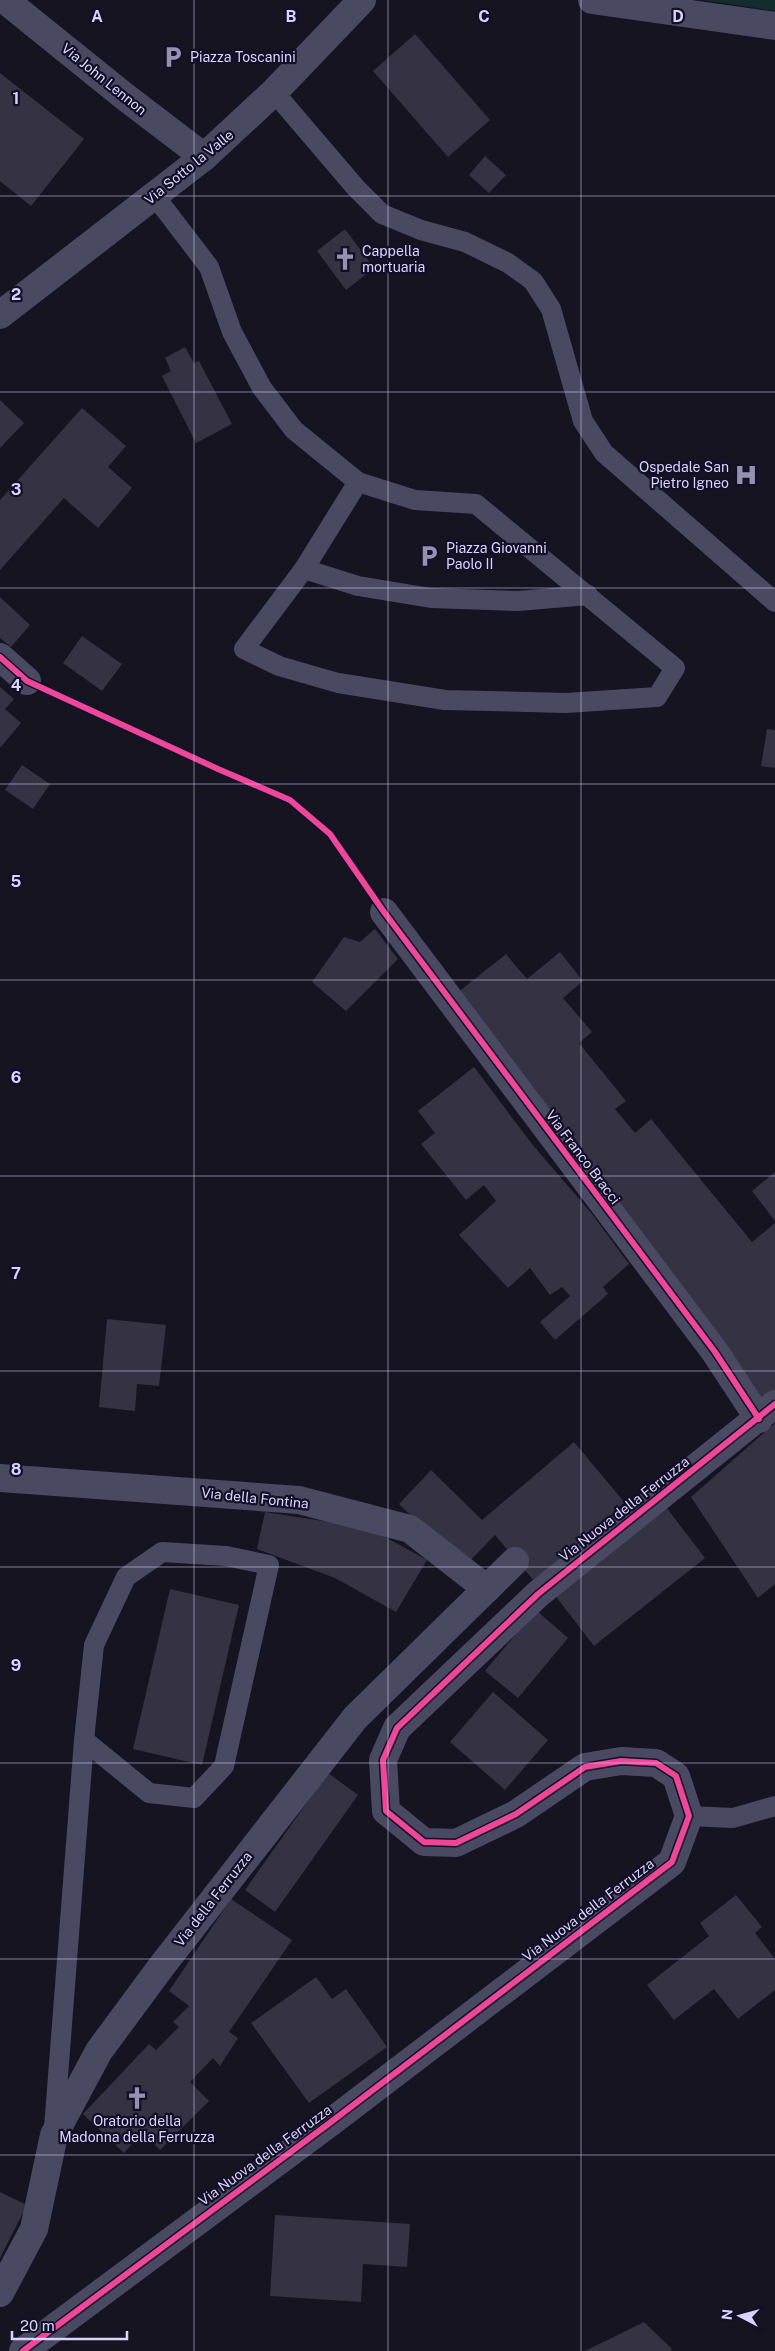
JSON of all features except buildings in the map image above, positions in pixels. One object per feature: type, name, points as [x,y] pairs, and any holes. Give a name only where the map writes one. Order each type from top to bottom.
[{"type":"street","name":"Via John Lennon","points":[[5,0],[124,96],[204,157]]},
{"type":"street","name":"Via Sotto la Valle","points":[[0,315],[204,157],[274,92],[362,0]]},
{"type":"street","points":[[592,0],[775,26]]},
{"type":"street","points":[[0,657],[27,681]]},
{"type":"street","name":"Via Franco Bracci","points":[[384,912],[715,1352],[767,1412]]},
{"type":"street","name":"Via Nuova della Ferruzza","points":[[23,2351],[331,2122],[672,1862],[689,1816],[676,1776],[656,1763],[621,1761],[585,1767],[516,1814],[456,1843],[424,1842],[386,1811],[383,1760],[397,1728],[538,1594],[767,1412]]},
{"type":"street","name":"Via della Fontina","points":[[0,1478],[299,1500],[410,1529],[487,1589]]},
{"type":"street","name":"Via della Ferruzza","points":[[0,2293],[34,2229],[54,2135],[99,2051],[166,1959],[355,1718],[515,1561]]},
{"type":"lane","points":[[274,92],[356,188],[382,214],[421,230],[465,242],[508,263],[533,281],[552,309],[583,421],[604,453],[775,602]]},
{"type":"lane","points":[[154,195],[209,267],[232,332],[262,388],[294,430],[358,482],[415,500],[476,504],[675,668],[657,697],[566,703],[445,700],[338,683],[279,666],[244,649],[304,569],[358,482]]},
{"type":"lane","points":[[304,569],[358,586],[431,598],[518,601],[588,595]]},
{"type":"lane","points":[[54,2135],[84,1740],[94,1645],[126,1577],[162,1552],[226,1556],[270,1565],[224,1766],[194,1798],[149,1793],[84,1740]]},
{"type":"lane","points":[[689,1816],[733,1818],[775,1806]]},
{"type":"green space","points":[[702,0],[775,0],[775,11]]},
{"type":"cycle path","points":[[0,657],[27,681],[290,800],[330,834],[384,912],[715,1352],[759,1419]]},
{"type":"cycle path","points":[[23,2351],[331,2122],[672,1862],[689,1816],[676,1776],[656,1763],[621,1761],[585,1767],[516,1814],[456,1843],[424,1842],[386,1811],[383,1760],[397,1728],[538,1594],[775,1404]]},
{"type":"place","name":"Piazza Toscanini","points":[[173,57]]},
{"type":"place","name":"Cappella mortuaria","points":[[345,259]]},
{"type":"place","name":"Ospedale San Pietro Igneo","points":[[746,475]]},
{"type":"place","name":"Piazza Giovanni Paolo II","points":[[429,556]]},
{"type":"place","name":"Oratorio della Madonna della Ferruzza","points":[[137,2098]]}]
